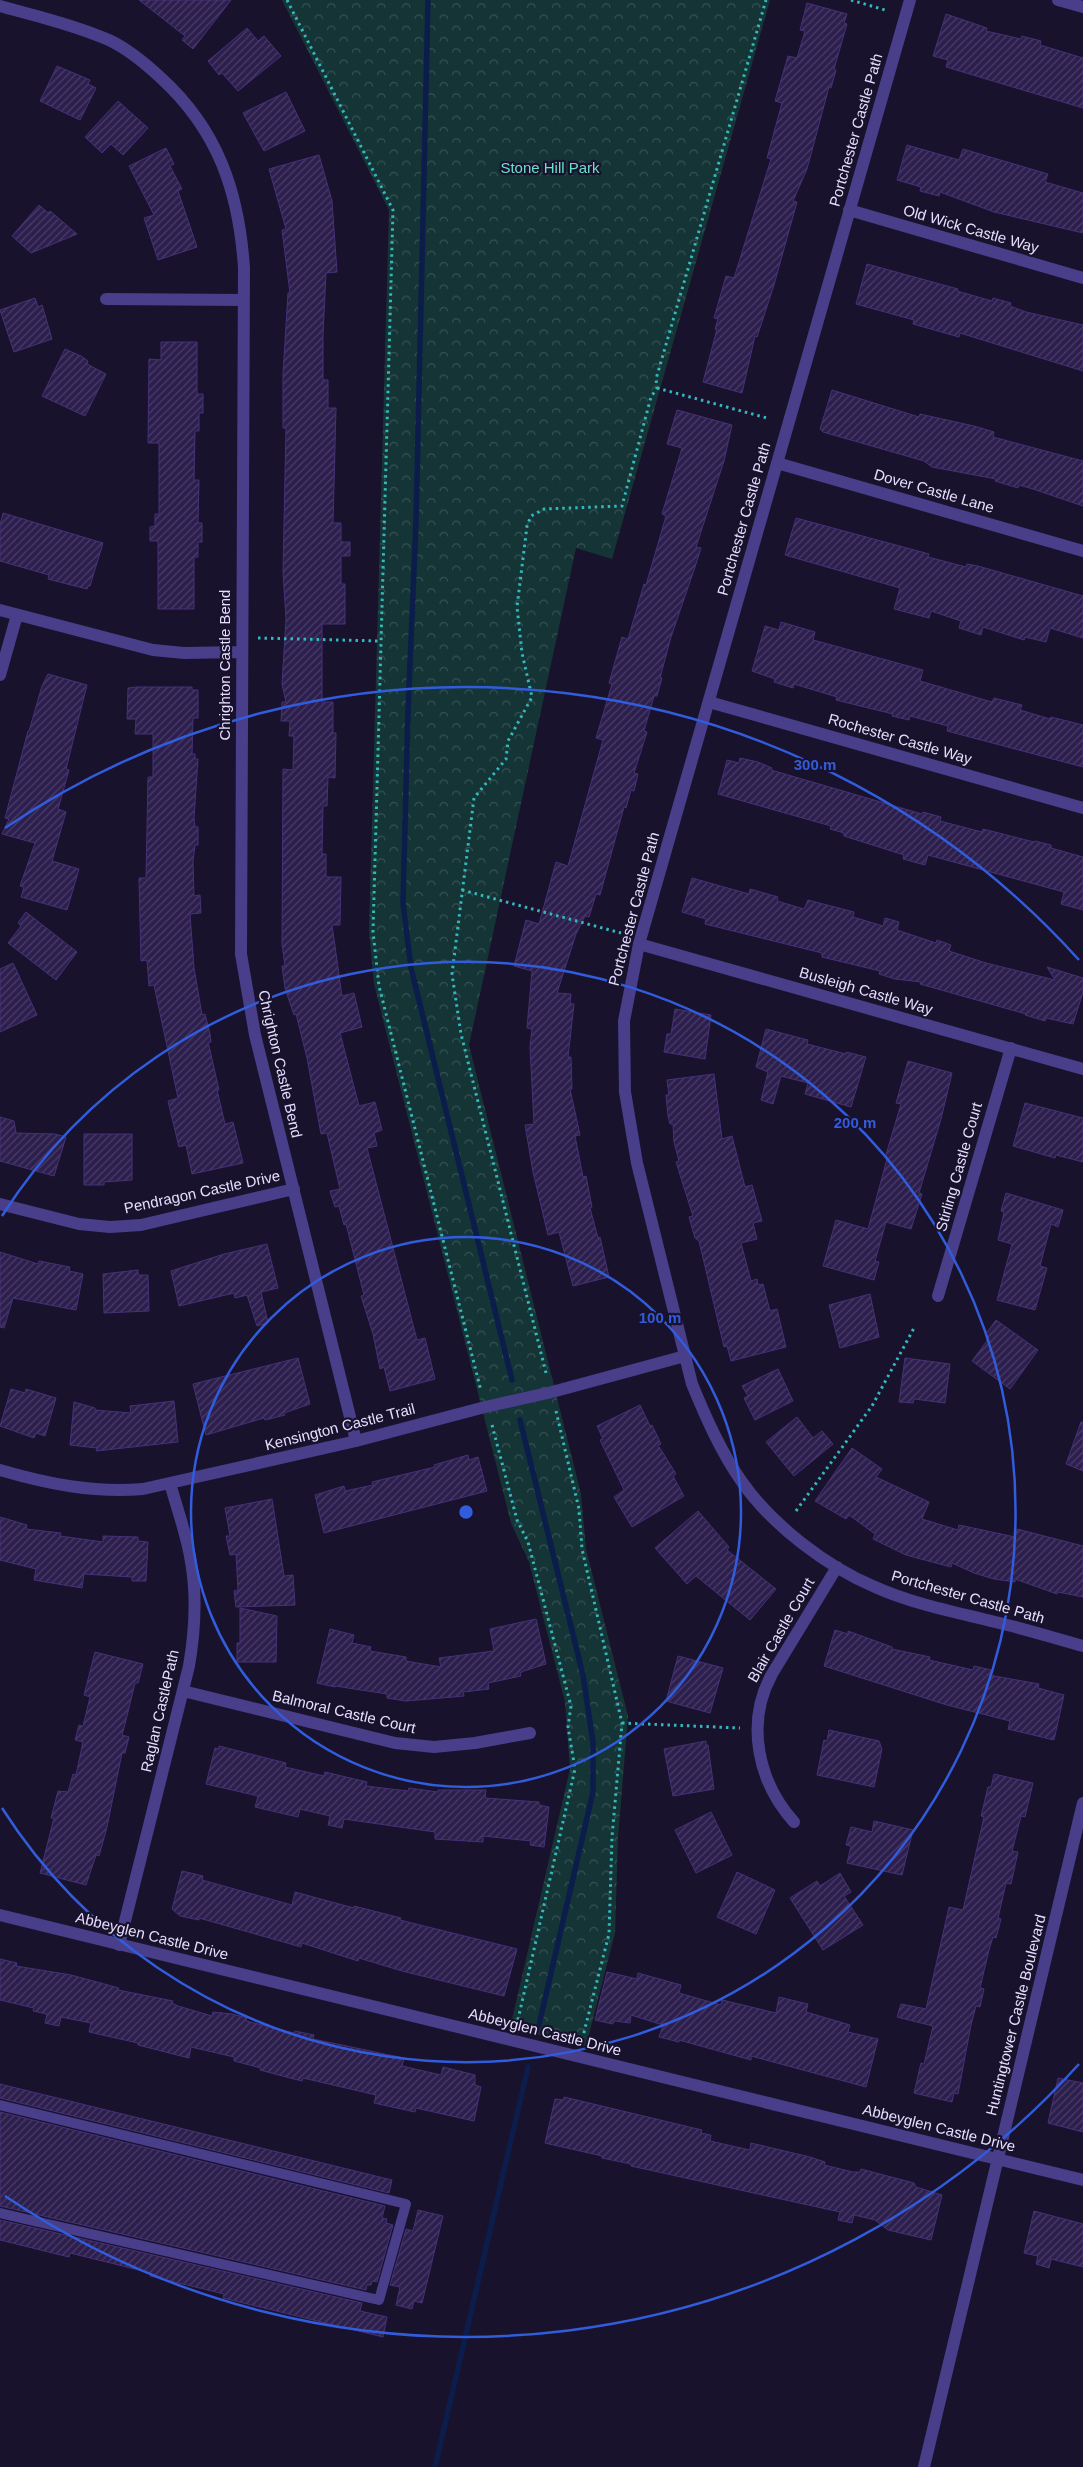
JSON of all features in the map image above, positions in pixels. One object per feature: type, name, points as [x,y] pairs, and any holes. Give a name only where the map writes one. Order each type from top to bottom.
[{"type":"street","name":"Portchester Castle Path","points":[[910,0],[639,944],[624,1020],[625,1092],[637,1164],[692,1384],[704,1414],[742,1482],[763,1506],[794,1536],[837,1567],[875,1587],[914,1601],[1083,1646]]},
{"type":"street","points":[[1058,0],[1083,7]]},
{"type":"street","name":"Chrighton Castle Bend","points":[[0,6],[88,32],[111,42],[154,71],[189,107],[207,132],[218,154],[237,209],[242,233],[244,300],[241,954],[255,1035],[356,1441]]},
{"type":"street","name":"Old Wick Castle Way","points":[[850,210],[1083,278]]},
{"type":"street","points":[[106,299],[244,300]]},
{"type":"street","name":"Dover Castle Lane","points":[[777,463],[1083,551]]},
{"type":"street","points":[[0,610],[153,650],[184,653],[242,652]]},
{"type":"street","points":[[0,675],[17,615]]},
{"type":"street","name":"Rochester Castle Way","points":[[709,702],[1083,808]]},
{"type":"street","name":"Busleigh Castle Way","points":[[639,944],[1083,1069]]},
{"type":"street","name":"Stirling Castle Court","points":[[938,1296],[1011,1048]]},
{"type":"street","name":"Pendragon Castle Drive","points":[[0,1204],[79,1224],[110,1227],[141,1225],[294,1189]]},
{"type":"street","name":"Kensington Castle Trail","points":[[0,1470],[88,1490],[114,1491],[170,1483],[356,1441],[485,1407],[552,1392],[685,1356]]},
{"type":"street","name":"Raglan CastlePath","points":[[119,1945],[183,1691],[194,1634],[194,1595],[191,1561],[170,1483]]},
{"type":"street","name":"Blair Castle Court","points":[[794,1822],[780,1807],[761,1765],[758,1739],[758,1712],[762,1691],[837,1567]]},
{"type":"street","name":"Balmoral Castle Court","points":[[183,1691],[395,1744],[434,1747],[475,1743],[530,1733]]},
{"type":"street","name":"Huntingtower Castle Boulevard","points":[[924,2467],[1083,1803]]},
{"type":"street","name":"Abbeyglen Castle Drive","points":[[0,1915],[1083,2180]]},
{"type":"lane","points":[[0,2105],[406,2204],[380,2300],[0,2213]]},
{"type":"path","points":[[287,0],[393,210],[373,932],[379,986],[481,1390]]},
{"type":"path","points":[[546,1373],[461,1034],[455,1002],[452,974],[474,798],[506,759],[508,741],[532,697],[522,653],[517,607],[527,526],[531,516],[544,509],[622,506],[651,398],[657,388],[656,379],[766,0]]},
{"type":"path","points":[[851,0],[885,10]]},
{"type":"path","points":[[657,388],[767,418]]},
{"type":"path","points":[[258,638],[380,641]]},
{"type":"path","points":[[462,890],[621,933]]},
{"type":"path","points":[[796,1511],[872,1406],[914,1328]]},
{"type":"path","points":[[556,1411],[579,1509],[582,1549],[622,1723],[612,1837],[609,1934],[582,2040]]},
{"type":"path","points":[[622,1723],[740,1728]]},
{"type":"green space","name":"Stone Hill Park","points":[[282,0],[770,0],[612,559],[576,548],[469,1045],[581,1494],[586,1549],[628,1716],[618,1838],[615,1933],[586,2046],[510,2028],[570,1769],[565,1702],[529,1562],[511,1523],[374,984],[369,931],[389,210]]},
{"type":"building","points":[[139,0],[231,0],[193,49],[182,40],[185,36]]},
{"type":"building","points":[[807,3],[847,14],[844,23],[847,24],[834,69],[836,70],[831,88],[829,87],[807,169],[793,201],[797,202],[774,285],[757,337],[755,336],[742,393],[703,382],[717,329],[715,329],[718,319],[714,318],[726,276],[734,278],[771,159],[767,158],[782,103],[775,101],[788,56],[797,58],[805,31],[800,30]]},
{"type":"building","points":[[946,14],[987,28],[986,31],[1021,39],[1022,36],[1041,41],[1040,45],[1083,58],[1083,108],[946,67],[948,60],[933,56]]},
{"type":"building","points":[[247,28],[258,41],[264,36],[281,56],[238,91],[222,73],[219,75],[208,61]]},
{"type":"building","points":[[57,66],[90,80],[88,84],[96,88],[80,120],[40,101]]},
{"type":"building","points":[[286,92],[305,131],[264,151],[243,113]]},
{"type":"building","points":[[118,101],[148,128],[123,155],[111,144],[102,153],[85,137]]},
{"type":"building","points":[[907,145],[959,160],[963,149],[1048,174],[1045,182],[1083,193],[1083,233],[994,212],[940,192],[939,196],[920,191],[921,187],[897,180]]},
{"type":"building","points":[[166,148],[174,164],[170,166],[182,189],[178,191],[197,247],[158,260],[144,218],[154,215],[129,166]]},
{"type":"building","points":[[319,155],[332,201],[337,272],[326,273],[323,335],[323,380],[328,380],[328,408],[336,408],[333,523],[341,523],[341,542],[350,542],[350,556],[341,556],[341,584],[345,584],[345,624],[322,624],[322,702],[333,702],[333,733],[336,733],[335,778],[328,777],[327,806],[323,806],[322,854],[326,854],[326,877],[341,877],[340,925],[332,925],[342,996],[354,993],[362,1027],[340,1033],[359,1106],[375,1102],[382,1130],[374,1133],[377,1146],[367,1148],[417,1340],[425,1338],[435,1379],[390,1391],[384,1367],[380,1369],[373,1334],[361,1296],[364,1295],[346,1224],[344,1225],[339,1206],[335,1207],[330,1191],[340,1189],[327,1133],[321,1134],[307,1058],[296,1014],[294,1015],[285,988],[282,966],[285,966],[282,944],[283,769],[293,770],[294,736],[289,736],[290,721],[281,721],[282,702],[286,702],[282,684],[286,619],[283,572],[286,428],[283,428],[283,374],[288,293],[290,293],[282,230],[286,229],[269,169]]},
{"type":"building","points":[[39,205],[48,213],[50,211],[77,234],[31,253],[12,236]]},
{"type":"building","points":[[867,264],[958,289],[957,291],[992,301],[993,298],[1011,303],[1010,306],[1026,312],[1083,325],[1083,371],[960,333],[959,337],[913,324],[914,320],[856,304]]},
{"type":"building","points":[[35,298],[38,307],[42,305],[52,339],[14,352],[0,310]]},
{"type":"building","points":[[161,342],[197,342],[197,394],[203,394],[203,413],[199,413],[199,431],[195,431],[194,480],[199,480],[198,523],[202,523],[202,542],[198,542],[198,557],[194,557],[194,609],[158,609],[158,541],[150,541],[150,527],[155,526],[155,514],[159,514],[159,443],[148,443],[149,359],[161,360]]},
{"type":"building","points":[[65,349],[81,356],[88,361],[87,364],[106,374],[85,416],[42,396]]},
{"type":"building","points":[[832,390],[919,417],[920,414],[974,426],[994,432],[993,437],[1083,461],[1083,506],[1019,485],[1018,488],[995,481],[996,479],[932,467],[924,461],[823,432],[820,429]]},
{"type":"building","points":[[677,410],[732,425],[724,461],[696,547],[701,548],[671,637],[657,696],[654,696],[644,731],[647,732],[634,773],[638,774],[634,791],[631,790],[626,808],[624,807],[600,895],[596,894],[589,917],[585,916],[576,934],[557,993],[571,994],[570,1004],[574,1004],[568,1057],[571,1057],[572,1089],[570,1089],[580,1135],[575,1136],[583,1177],[586,1176],[592,1207],[590,1208],[598,1238],[600,1237],[609,1277],[573,1286],[559,1232],[548,1235],[533,1172],[525,1125],[534,1124],[530,1047],[532,1029],[527,1028],[532,971],[514,966],[526,920],[539,924],[556,862],[568,866],[603,740],[596,738],[612,684],[609,683],[622,637],[628,639],[666,516],[662,514],[682,448],[667,444]]},
{"type":"building","points":[[3,513],[103,543],[90,586],[87,589],[48,579],[49,575],[0,561],[0,525]]},
{"type":"building","points":[[796,518],[929,554],[928,557],[966,567],[967,564],[978,566],[1083,596],[1083,638],[1050,628],[1046,642],[1025,637],[1024,640],[983,627],[981,635],[959,628],[961,621],[931,611],[929,618],[894,609],[900,588],[785,555]]},
{"type":"building","points":[[781,622],[815,632],[813,640],[923,670],[920,681],[992,702],[994,698],[1022,705],[1020,710],[1050,719],[1051,717],[1083,725],[1083,767],[947,731],[948,726],[910,716],[909,720],[892,716],[893,714],[836,700],[837,697],[794,684],[793,688],[774,682],[775,679],[752,671],[765,626],[779,630]]},
{"type":"building","points":[[48,674],[87,685],[66,769],[69,770],[58,809],[66,812],[52,861],[79,869],[67,910],[21,897],[24,887],[20,886],[35,843],[2,834],[9,819],[5,818],[28,731],[42,686]]},
{"type":"building","points":[[192,687],[192,690],[198,690],[198,718],[193,718],[192,754],[195,754],[195,759],[198,759],[194,818],[195,827],[198,827],[198,845],[195,845],[193,862],[194,896],[200,895],[201,913],[190,914],[194,968],[202,1015],[205,1014],[210,1034],[211,1042],[208,1043],[225,1124],[233,1122],[243,1163],[192,1174],[186,1145],[179,1147],[168,1101],[178,1098],[154,985],[149,986],[147,960],[141,961],[139,878],[146,878],[148,777],[153,777],[153,734],[135,734],[136,719],[127,719],[128,688]]},
{"type":"building","points":[[740,758],[758,762],[772,768],[771,770],[922,814],[923,812],[941,817],[940,821],[982,832],[983,829],[1051,845],[1051,848],[1083,857],[1083,910],[1061,904],[1064,892],[928,855],[925,865],[903,859],[904,855],[844,836],[844,833],[830,829],[831,826],[718,794],[727,760],[739,763]]},
{"type":"building","points":[[692,878],[749,894],[750,889],[778,897],[777,901],[804,909],[808,900],[854,912],[853,917],[883,926],[885,918],[899,922],[897,930],[936,943],[937,940],[951,945],[949,951],[986,963],[1055,980],[1047,967],[1083,978],[1083,992],[1073,1024],[1046,1018],[1045,1021],[920,984],[921,982],[895,979],[879,974],[880,971],[822,957],[822,953],[705,924],[706,919],[682,912]]},
{"type":"building","points":[[26,912],[77,952],[56,980],[8,943],[21,926],[18,923]]},
{"type":"building","points":[[13,963],[37,1015],[0,1032],[0,969]]},
{"type":"building","points":[[675,1009],[711,1015],[705,1059],[664,1052],[667,1034],[671,1034]]},
{"type":"building","points":[[766,1029],[808,1040],[807,1044],[866,1057],[851,1107],[805,1094],[808,1083],[781,1076],[773,1104],[761,1100],[768,1072],[756,1067]]},
{"type":"building","points":[[908,1061],[952,1073],[941,1119],[919,1193],[922,1194],[911,1229],[886,1222],[875,1261],[879,1262],[874,1280],[823,1266],[836,1220],[868,1229],[887,1159],[885,1158],[901,1104],[896,1103]]},
{"type":"building","points":[[714,1074],[722,1139],[732,1136],[745,1187],[752,1185],[762,1221],[753,1223],[757,1239],[741,1243],[751,1281],[757,1279],[758,1285],[763,1284],[770,1311],[777,1309],[786,1347],[731,1361],[727,1346],[724,1347],[699,1241],[695,1238],[689,1217],[693,1216],[676,1162],[679,1161],[674,1142],[673,1124],[670,1124],[668,1116],[666,1095],[669,1095],[667,1080]]},
{"type":"building","points":[[1025,1103],[1083,1118],[1083,1162],[1056,1155],[1055,1158],[1013,1146]]},
{"type":"building","points":[[0,1117],[14,1121],[16,1133],[55,1134],[66,1137],[54,1176],[0,1161]]},
{"type":"building","points":[[84,1134],[132,1134],[132,1180],[104,1182],[104,1185],[84,1185]]},
{"type":"building","points":[[1006,1193],[1063,1210],[1058,1227],[1051,1224],[1040,1266],[1047,1268],[1035,1310],[997,1300],[1012,1244],[998,1240],[1004,1212],[1001,1211]]},
{"type":"building","points":[[267,1244],[278,1288],[261,1292],[268,1323],[257,1326],[247,1295],[235,1298],[234,1293],[179,1306],[171,1271],[224,1254]]},
{"type":"building","points":[[0,1252],[38,1264],[39,1261],[70,1267],[69,1271],[83,1274],[76,1310],[13,1298],[4,1328],[0,1327]]},
{"type":"building","points":[[138,1270],[138,1275],[148,1275],[149,1311],[104,1313],[103,1274]]},
{"type":"building","points":[[870,1294],[879,1337],[840,1348],[829,1305]]},
{"type":"building","points":[[996,1320],[1038,1350],[1010,1389],[972,1361],[989,1338],[985,1335]]},
{"type":"building","points":[[298,1358],[310,1404],[284,1413],[285,1415],[265,1420],[264,1418],[206,1435],[193,1384]]},
{"type":"building","points":[[905,1358],[950,1364],[945,1403],[914,1399],[913,1403],[899,1402]]},
{"type":"building","points":[[778,1369],[793,1401],[755,1420],[744,1398],[748,1396],[742,1386]]},
{"type":"building","points":[[11,1389],[25,1393],[26,1389],[56,1398],[45,1436],[36,1433],[34,1438],[0,1426]]},
{"type":"building","points":[[174,1401],[178,1442],[96,1451],[97,1448],[70,1445],[74,1402],[95,1408],[95,1410],[131,1413],[130,1406]]},
{"type":"building","points":[[640,1405],[661,1444],[658,1445],[676,1474],[673,1476],[684,1496],[632,1527],[614,1497],[624,1490],[600,1440],[603,1439],[597,1426]]},
{"type":"building","points":[[797,1417],[813,1438],[822,1431],[833,1444],[794,1476],[766,1442]]},
{"type":"building","points":[[1081,1422],[1083,1422],[1083,1471],[1066,1464]]},
{"type":"building","points":[[852,1448],[882,1469],[876,1477],[929,1502],[922,1519],[958,1530],[959,1525],[1015,1537],[1017,1529],[1083,1546],[1083,1597],[1058,1592],[1057,1594],[1015,1579],[1015,1582],[994,1579],[974,1573],[952,1563],[951,1567],[906,1555],[873,1539],[875,1534],[849,1515],[846,1519],[815,1501]]},
{"type":"building","points":[[468,1455],[469,1460],[478,1457],[487,1491],[324,1533],[315,1495],[344,1486],[345,1491],[373,1485],[372,1482],[435,1467],[434,1465]]},
{"type":"building","points":[[272,1499],[284,1576],[293,1575],[295,1605],[236,1607],[234,1591],[238,1590],[236,1554],[230,1555],[226,1536],[230,1536],[225,1508]]},
{"type":"building","points":[[698,1511],[729,1547],[727,1550],[776,1589],[750,1620],[696,1576],[687,1584],[655,1548]]},
{"type":"building","points":[[0,1517],[27,1525],[26,1529],[61,1533],[60,1536],[103,1542],[103,1536],[138,1537],[138,1541],[148,1542],[146,1581],[132,1581],[132,1577],[84,1574],[82,1588],[34,1580],[36,1569],[0,1560]]},
{"type":"building","points":[[240,1608],[277,1616],[276,1662],[237,1662],[237,1643],[240,1643]]},
{"type":"building","points":[[536,1619],[546,1664],[524,1671],[520,1673],[521,1676],[488,1683],[489,1689],[463,1692],[464,1696],[406,1701],[387,1698],[387,1694],[317,1683],[330,1629],[354,1635],[352,1643],[371,1647],[370,1651],[406,1657],[406,1661],[441,1667],[439,1658],[494,1651],[490,1629]]},
{"type":"building","points":[[835,1630],[848,1634],[848,1631],[892,1647],[892,1649],[930,1657],[929,1660],[973,1670],[974,1666],[991,1670],[989,1675],[1039,1684],[1038,1688],[1064,1695],[1054,1740],[1008,1729],[1010,1721],[947,1705],[824,1666]]},
{"type":"building","points":[[95,1652],[143,1664],[138,1683],[135,1683],[122,1735],[129,1737],[125,1753],[122,1753],[107,1827],[99,1856],[96,1855],[86,1885],[40,1873],[54,1818],[51,1818],[58,1791],[68,1792],[73,1774],[76,1775],[83,1742],[75,1740],[79,1725],[83,1726],[90,1697],[84,1695]]},
{"type":"building","points":[[678,1656],[723,1668],[710,1713],[666,1701]]},
{"type":"building","points":[[829,1730],[879,1741],[882,1749],[874,1787],[817,1775],[824,1740],[827,1741]]},
{"type":"building","points":[[706,1741],[714,1789],[673,1796],[664,1749]]},
{"type":"building","points":[[219,1746],[286,1763],[285,1767],[324,1776],[325,1772],[367,1782],[366,1786],[408,1791],[409,1788],[438,1792],[438,1790],[486,1790],[485,1798],[539,1802],[539,1805],[549,1807],[544,1847],[530,1845],[531,1841],[483,1836],[483,1842],[435,1839],[435,1832],[344,1819],[342,1828],[328,1825],[330,1816],[300,1809],[298,1817],[255,1807],[258,1796],[206,1784],[215,1748],[219,1749]]},
{"type":"building","points":[[994,1774],[1033,1783],[1025,1817],[1021,1816],[1012,1851],[1018,1852],[1011,1884],[1006,1883],[998,1918],[1001,1919],[996,1938],[993,1937],[989,1950],[980,1988],[984,1989],[980,2007],[976,2006],[971,2025],[958,2094],[954,2093],[952,2102],[914,2093],[921,2063],[924,2064],[933,2026],[897,2017],[901,2004],[926,2009],[949,1907],[963,1910],[984,1817],[981,1816],[988,1787],[991,1787]]},
{"type":"building","points":[[711,1812],[732,1855],[696,1873],[675,1830]]},
{"type":"building","points":[[874,1821],[913,1830],[902,1875],[847,1863],[851,1846],[846,1845],[851,1827],[872,1832]]},
{"type":"building","points":[[182,1871],[203,1876],[202,1880],[292,1905],[295,1892],[517,1949],[504,1996],[402,1971],[359,1958],[358,1961],[302,1943],[301,1947],[199,1918],[199,1920],[180,1916],[172,1909]]},
{"type":"building","points":[[737,1872],[775,1890],[756,1934],[717,1917]]},
{"type":"building","points":[[840,1873],[851,1892],[844,1896],[863,1925],[823,1950],[790,1898],[817,1881],[820,1886]]},
{"type":"building","points":[[0,1959],[17,1963],[16,1966],[71,1975],[119,1988],[118,1990],[173,2001],[172,2003],[178,2006],[212,2016],[213,2012],[232,2014],[247,2018],[246,2021],[294,2033],[295,2031],[314,2035],[313,2039],[404,2058],[402,2066],[441,2075],[443,2067],[475,2075],[475,2085],[481,2087],[474,2121],[416,2108],[415,2112],[374,2103],[376,2095],[303,2078],[302,2081],[290,2078],[234,2061],[234,2057],[191,2047],[189,2058],[138,2045],[138,2043],[89,2032],[91,2023],[61,2017],[59,2026],[45,2023],[47,2014],[33,2011],[34,2008],[0,2000]]},
{"type":"building","points":[[607,1972],[637,1979],[638,1973],[681,1985],[679,1993],[721,2005],[722,2000],[776,2013],[779,1997],[808,2004],[806,2012],[850,2025],[848,2032],[878,2039],[866,2087],[751,2056],[751,2060],[679,2040],[679,2042],[659,2037],[663,2025],[631,2015],[630,2023],[614,2021],[613,2024],[595,2020]]},
{"type":"building","points":[[1058,2078],[1083,2083],[1083,2132],[1048,2123]]},
{"type":"building","points":[[0,2084],[392,2180],[389,2193],[0,2098]]},
{"type":"building","points":[[564,2097],[702,2130],[701,2133],[711,2135],[710,2141],[750,2150],[751,2143],[810,2157],[825,2162],[824,2165],[853,2172],[860,2172],[861,2169],[914,2183],[916,2187],[942,2195],[931,2240],[888,2230],[875,2220],[854,2215],[852,2223],[838,2220],[840,2212],[631,2166],[631,2164],[602,2158],[602,2156],[545,2143],[555,2099],[564,2100]]},
{"type":"building","points":[[0,2112],[385,2206],[382,2218],[387,2219],[386,2223],[393,2225],[377,2282],[372,2281],[371,2285],[367,2285],[366,2290],[0,2206]]},
{"type":"building","points":[[418,2210],[443,2216],[422,2303],[414,2301],[412,2309],[396,2305],[400,2287],[390,2285],[406,2229],[413,2231]]},
{"type":"building","points":[[1034,2211],[1083,2224],[1083,2267],[1051,2259],[1049,2268],[1036,2264],[1038,2256],[1024,2253]]},
{"type":"building","points":[[0,2220],[362,2303],[360,2311],[387,2317],[383,2337],[223,2298],[224,2294],[150,2276],[151,2273],[70,2253],[69,2257],[0,2240]]},
{"type":"waterway","points":[[428,0],[416,522],[408,711],[403,903],[411,968],[512,1380]]},
{"type":"waterway","points":[[520,1420],[583,1675],[593,1742],[593,1792],[539,2025]]},
{"type":"waterway","points":[[435,2467],[528,2067]]}]
